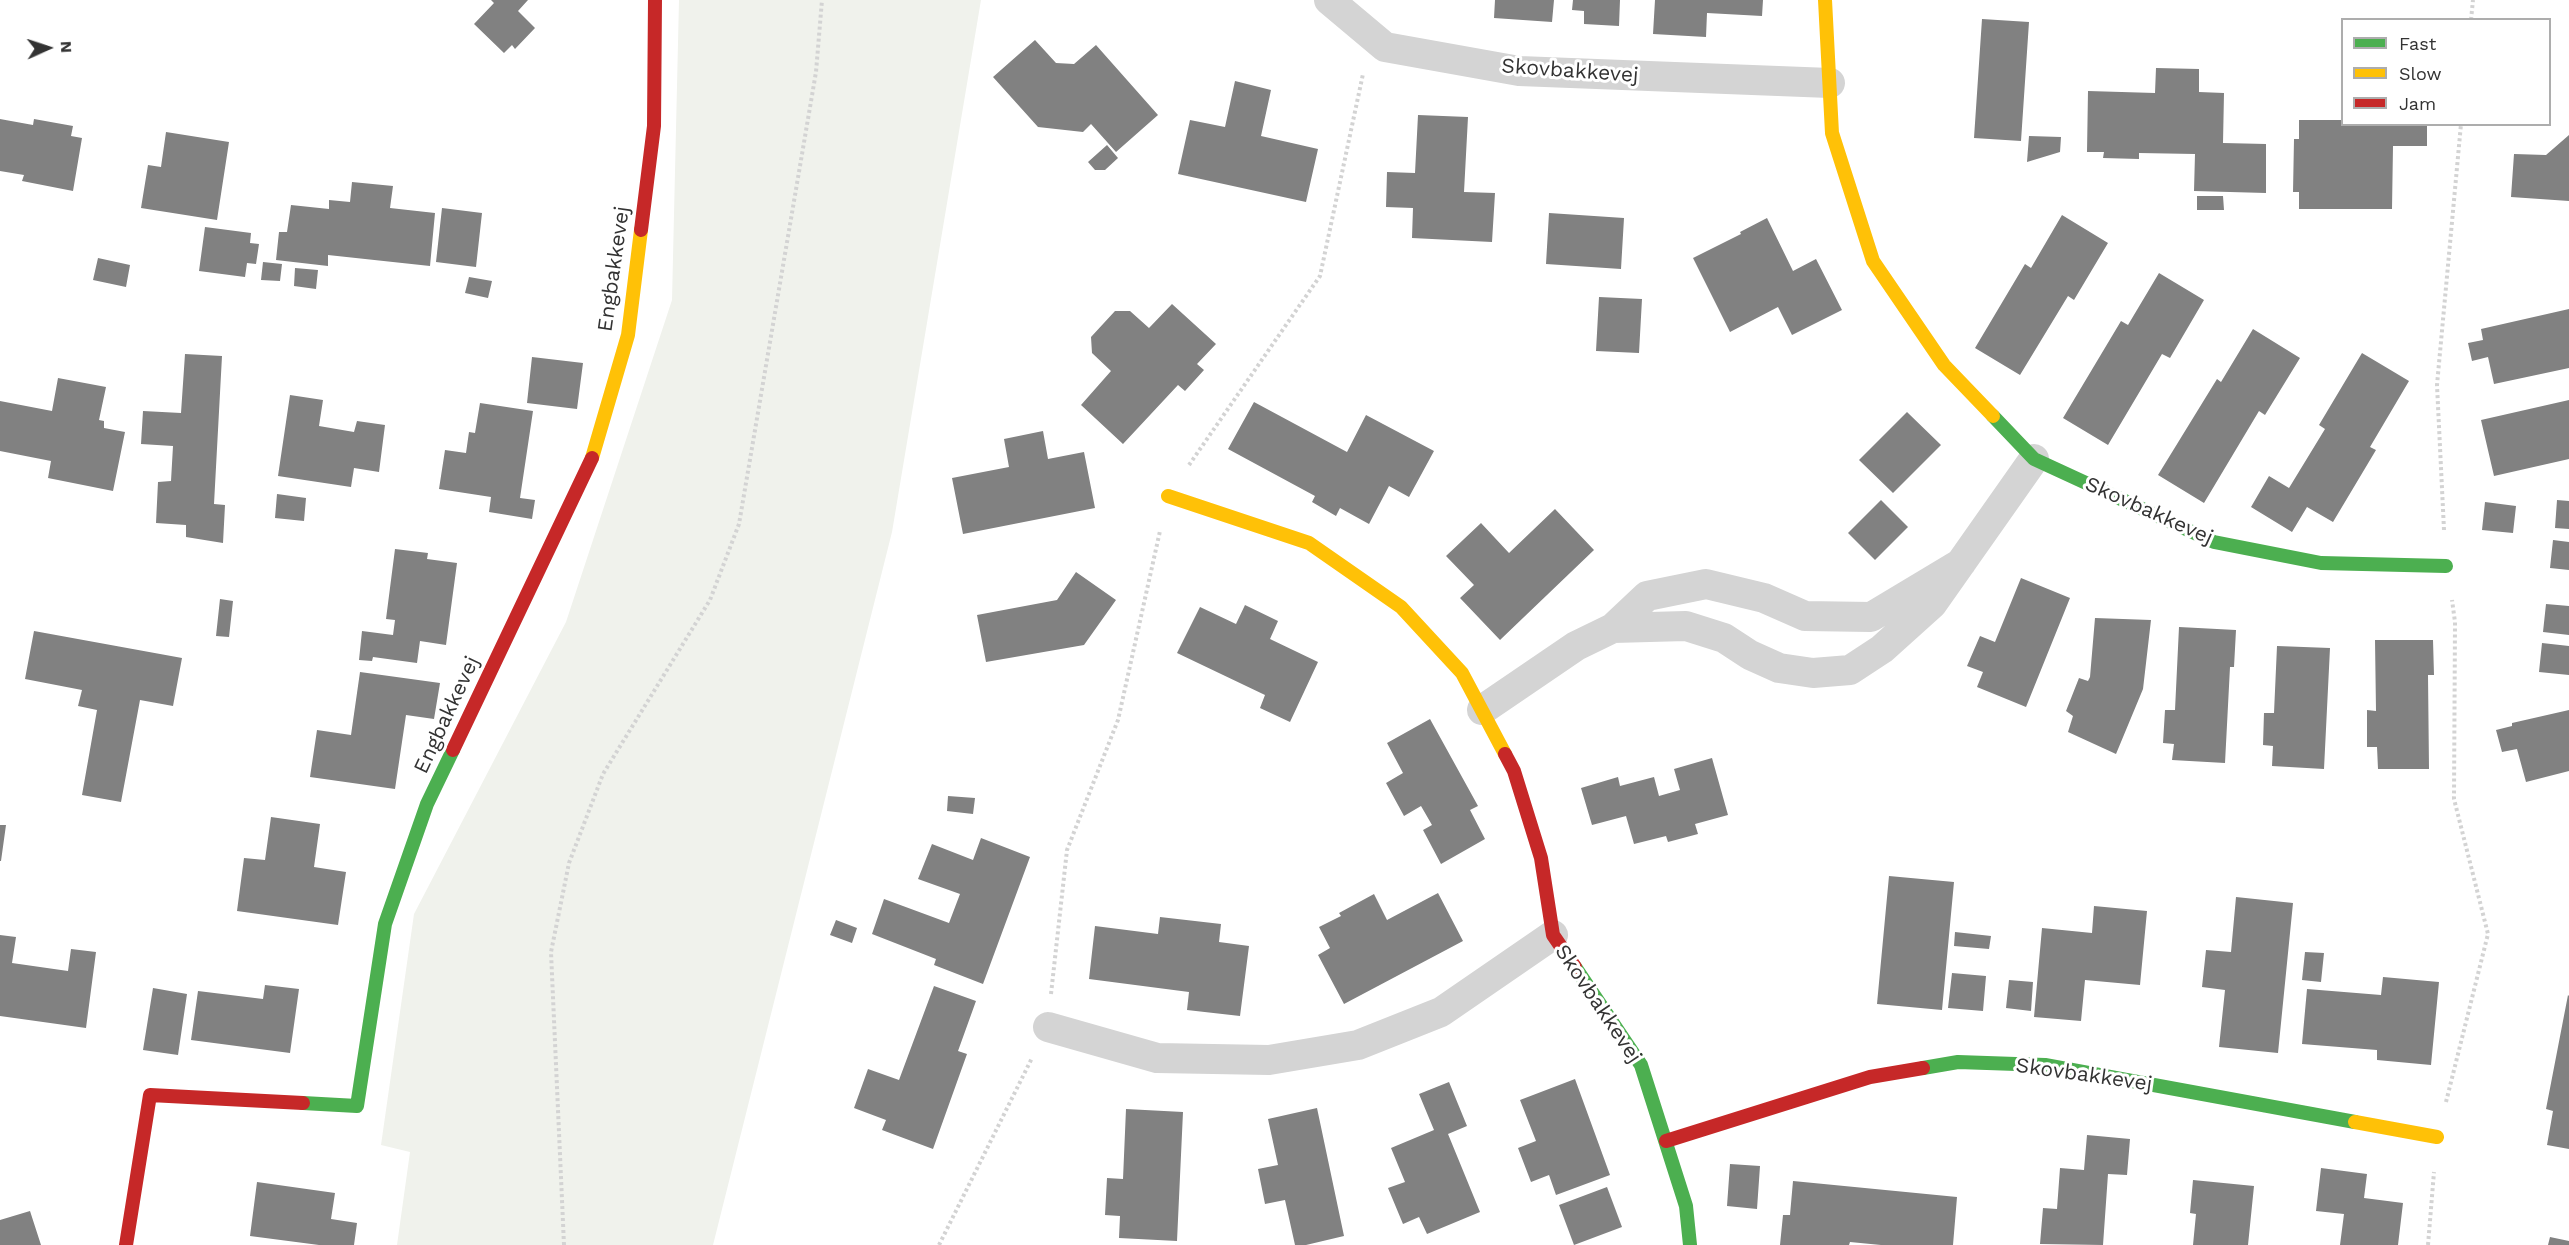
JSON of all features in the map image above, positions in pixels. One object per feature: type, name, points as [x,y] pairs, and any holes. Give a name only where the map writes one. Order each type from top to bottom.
[{"type":"street","name":"Engbakkevej","points":[[126,1245],[150,1095],[357,1106],[385,924],[427,804],[593,456],[628,336],[654,126],[655,0]]},
{"type":"street","name":"Skovbakkevej","points":[[1329,0],[1385,47],[1519,70],[1830,83]]},
{"type":"street","name":"Skovbakkevej","points":[[1825,0],[1832,133],[1874,261],[1944,365],[2034,459],[2214,542],[2321,563],[2446,566]]},
{"type":"street","points":[[1613,628],[1686,626],[1724,638],[1750,655],[1779,668],[1813,673],[1850,669],[1882,650],[1932,604],[2034,459]]},
{"type":"street","name":"Skovbakkevej","points":[[1168,496],[1309,543],[1401,607],[1462,673],[1514,771],[1541,858],[1553,935],[1641,1065],[1686,1206],[1690,1245]]},
{"type":"street","points":[[1482,710],[1576,646],[1613,628],[1647,596],[1706,584],[1764,598],[1805,616],[1871,617],[1961,563]]},
{"type":"street","name":"Skovbakkevej","points":[[1048,1027],[1157,1058],[1269,1060],[1359,1046],[1441,1012],[1553,935]]},
{"type":"street","name":"Skovbakkevej","points":[[1666,1141],[1870,1077],[1958,1062],[2045,1065],[2437,1137]]},
{"type":"path","points":[[564,1245],[551,952],[569,863],[603,774],[710,600],[739,524],[816,72],[822,0]]},
{"type":"path","points":[[2471,18],[2473,0]]},
{"type":"path","points":[[939,1245],[1048,1027],[1067,850],[1118,720],[1168,496],[1320,276],[1371,35]]},
{"type":"path","points":[[2428,1245],[2437,1137],[2488,934],[2454,799],[2455,622],[2446,566],[2437,385],[2461,126]]},
{"type":"shaded area","points":[[679,0],[981,0],[892,532],[713,1245],[397,1245],[410,1152],[381,1145],[414,914],[566,622],[672,300]]},
{"type":"building","points":[[491,0],[528,0],[518,11],[535,28],[515,49],[512,45],[504,53],[474,24],[494,3]]},
{"type":"building","points":[[1495,0],[1554,0],[1552,22],[1494,18]]},
{"type":"building","points":[[1573,0],[1620,0],[1619,26],[1584,24],[1584,11],[1572,10]]},
{"type":"building","points":[[1655,0],[1763,0],[1762,16],[1707,13],[1706,37],[1653,34]]},
{"type":"building","points":[[1982,19],[2029,22],[2021,141],[1974,138]]},
{"type":"building","points":[[1035,40],[1056,63],[1074,64],[1096,45],[1158,115],[1116,152],[1091,124],[1083,132],[1038,127],[993,77]]},
{"type":"building","points":[[2156,68],[2199,69],[2199,92],[2224,93],[2223,143],[2266,144],[2266,193],[2194,191],[2195,154],[2139,153],[2139,159],[2103,158],[2104,152],[2087,152],[2088,91],[2155,93]]},
{"type":"building","points":[[1235,81],[1271,90],[1261,136],[1318,149],[1306,202],[1178,174],[1190,120],[1225,127]]},
{"type":"building","points":[[1418,115],[1468,117],[1464,192],[1495,193],[1492,242],[1412,238],[1413,208],[1386,207],[1387,172],[1415,173]]},
{"type":"building","points":[[0,119],[33,125],[34,119],[73,126],[71,136],[82,138],[73,191],[22,181],[24,175],[0,171]]},
{"type":"building","points":[[2299,120],[2341,120],[2341,126],[2427,126],[2427,146],[2393,146],[2392,209],[2299,209],[2299,192],[2293,192],[2294,139],[2299,139]]},
{"type":"building","points":[[166,132],[229,142],[217,220],[141,208],[148,165],[161,167]]},
{"type":"building","points":[[2569,135],[2569,201],[2511,197],[2514,154],[2546,155]]},
{"type":"building","points":[[2029,136],[2061,137],[2060,152],[2027,162]]},
{"type":"building","points":[[1107,145],[1118,158],[1105,170],[1095,170],[1088,162]]},
{"type":"building","points":[[352,182],[393,186],[390,208],[435,213],[430,266],[328,255],[328,266],[276,260],[279,232],[287,232],[291,205],[329,209],[329,200],[350,202]]},
{"type":"building","points":[[2197,196],[2223,196],[2224,210],[2197,210]]},
{"type":"building","points":[[442,208],[482,213],[476,267],[436,262]]},
{"type":"building","points":[[1549,213],[1624,218],[1621,269],[1546,264]]},
{"type":"building","points":[[2062,215],[2108,243],[2074,300],[2068,296],[2020,375],[1975,348],[2025,264],[2031,268]]},
{"type":"building","points":[[1767,218],[1793,271],[1816,259],[1842,310],[1792,335],[1778,307],[1730,332],[1693,258]]},
{"type":"building","points":[[205,227],[251,233],[250,243],[259,244],[256,264],[247,263],[245,277],[199,271]]},
{"type":"building","points":[[98,258],[130,265],[126,287],[93,280]]},
{"type":"building","points":[[263,262],[282,264],[280,281],[261,280]]},
{"type":"building","points":[[295,268],[318,270],[316,289],[294,286]]},
{"type":"building","points":[[2159,273],[2204,300],[2170,358],[2162,354],[2108,445],[2063,418],[2121,321],[2128,325]]},
{"type":"building","points":[[469,277],[492,281],[488,298],[465,293]]},
{"type":"building","points":[[1599,297],[1642,299],[1639,353],[1596,351]]},
{"type":"building","points":[[1172,304],[1216,344],[1197,364],[1204,370],[1185,391],[1178,385],[1123,444],[1081,405],[1111,371],[1092,353],[1091,337],[1115,311],[1130,311],[1149,328]]},
{"type":"building","points":[[2569,309],[2569,368],[2494,384],[2488,357],[2472,361],[2468,343],[2483,340],[2481,329]]},
{"type":"building","points":[[2253,329],[2300,358],[2265,415],[2259,411],[2204,503],[2158,475],[2217,379],[2221,382]]},
{"type":"building","points":[[2362,353],[2409,381],[2370,447],[2376,450],[2333,522],[2307,507],[2292,532],[2251,507],[2269,476],[2289,488],[2325,429],[2319,425]]},
{"type":"building","points":[[185,354],[222,356],[214,504],[225,505],[223,543],[186,537],[186,525],[156,523],[158,482],[171,481],[173,446],[141,444],[143,411],[181,413]]},
{"type":"building","points":[[532,357],[583,363],[577,409],[527,403]]},
{"type":"building","points":[[58,378],[106,387],[99,420],[104,421],[104,428],[125,432],[113,491],[48,478],[51,461],[0,451],[0,401],[52,411]]},
{"type":"building","points":[[290,395],[323,400],[319,426],[354,432],[357,421],[385,425],[379,472],[354,468],[351,487],[278,476]]},
{"type":"building","points":[[2569,400],[2569,459],[2494,476],[2481,420]]},
{"type":"building","points":[[1254,402],[1347,452],[1366,415],[1434,451],[1409,497],[1389,486],[1369,524],[1340,508],[1336,516],[1312,502],[1315,496],[1228,449]]},
{"type":"building","points":[[480,403],[533,411],[520,498],[535,500],[532,519],[489,512],[491,497],[439,489],[445,450],[466,453],[469,432],[475,433]]},
{"type":"building","points":[[1907,412],[1941,445],[1893,493],[1859,460]]},
{"type":"building","points":[[1043,431],[1048,459],[1084,452],[1095,508],[963,534],[952,478],[1009,467],[1004,439]]},
{"type":"building","points":[[277,494],[306,498],[304,521],[275,518]]},
{"type":"building","points":[[1881,500],[1908,527],[1875,560],[1848,533]]},
{"type":"building","points":[[2557,500],[2569,501],[2569,529],[2555,528]]},
{"type":"building","points":[[2485,502],[2516,506],[2513,533],[2482,530]]},
{"type":"building","points":[[1555,509],[1594,550],[1500,640],[1460,598],[1474,585],[1446,556],[1481,523],[1509,553]]},
{"type":"building","points":[[2553,540],[2569,542],[2569,570],[2550,568]]},
{"type":"building","points":[[395,549],[428,553],[427,559],[457,563],[446,645],[420,641],[417,663],[373,657],[372,661],[359,660],[362,631],[393,635],[395,620],[386,619]]},
{"type":"building","points":[[1076,572],[1116,600],[1084,645],[986,662],[977,615],[1057,600]]},
{"type":"building","points":[[2021,578],[2070,598],[2026,707],[1977,687],[1983,672],[1967,666],[1980,636],[1995,642]]},
{"type":"building","points":[[220,599],[233,601],[229,637],[216,636]]},
{"type":"building","points":[[2546,604],[2569,606],[2569,635],[2543,632]]},
{"type":"building","points":[[1245,605],[1278,621],[1270,639],[1318,662],[1290,722],[1260,708],[1265,695],[1177,653],[1200,607],[1236,624]]},
{"type":"building","points":[[2095,618],[2151,620],[2143,689],[2116,754],[2068,732],[2073,716],[2066,711],[2079,678],[2088,681],[2090,677]]},
{"type":"building","points":[[2179,627],[2236,630],[2234,667],[2230,667],[2225,763],[2172,760],[2174,744],[2163,743],[2165,710],[2175,710]]},
{"type":"building","points":[[34,631],[182,658],[173,706],[140,700],[121,802],[82,795],[97,710],[78,706],[82,690],[25,679]]},
{"type":"building","points":[[2375,640],[2433,640],[2434,675],[2428,675],[2429,769],[2378,769],[2377,747],[2367,747],[2367,710],[2376,711]]},
{"type":"building","points":[[2542,643],[2569,646],[2569,675],[2539,672]]},
{"type":"building","points":[[2277,646],[2330,648],[2324,769],[2272,766],[2273,746],[2263,745],[2264,713],[2274,713]]},
{"type":"building","points":[[360,672],[440,683],[434,719],[406,715],[395,789],[310,777],[317,730],[351,735]]},
{"type":"building","points":[[2569,710],[2569,771],[2526,782],[2517,749],[2502,752],[2496,730],[2512,726],[2512,723]]},
{"type":"building","points":[[1430,719],[1478,806],[1470,810],[1485,839],[1441,864],[1423,830],[1432,825],[1421,806],[1404,816],[1386,783],[1403,773],[1387,743]]},
{"type":"building","points":[[1712,758],[1728,815],[1695,824],[1698,834],[1668,842],[1666,836],[1634,844],[1626,816],[1592,825],[1581,788],[1618,777],[1620,786],[1654,777],[1659,796],[1680,790],[1674,769]]},
{"type":"building","points":[[948,796],[975,798],[973,814],[947,811]]},
{"type":"building","points":[[271,817],[320,824],[314,867],[346,872],[338,925],[237,911],[244,858],[265,860]]},
{"type":"building","points":[[0,825],[6,825],[1,861],[0,861]]},
{"type":"building","points":[[981,838],[1030,857],[983,984],[934,965],[936,959],[872,934],[884,899],[949,923],[960,894],[918,879],[932,844],[973,860]]},
{"type":"building","points":[[1889,876],[1954,882],[1942,1010],[1877,1004]]},
{"type":"building","points":[[1438,893],[1463,941],[1344,1004],[1318,955],[1330,948],[1319,927],[1341,916],[1339,913],[1374,894],[1387,920]]},
{"type":"building","points":[[2236,897],[2293,903],[2278,1053],[2219,1047],[2225,990],[2202,987],[2206,950],[2231,952]]},
{"type":"building","points":[[2094,906],[2147,911],[2140,985],[2085,980],[2081,1021],[2034,1017],[2042,928],[2092,933]]},
{"type":"building","points":[[1160,917],[1221,924],[1219,942],[1249,946],[1240,1016],[1187,1010],[1189,992],[1089,979],[1095,926],[1158,934]]},
{"type":"building","points":[[836,920],[857,928],[852,943],[830,935]]},
{"type":"building","points":[[1955,932],[1991,936],[1989,949],[1954,946]]},
{"type":"building","points":[[0,935],[16,937],[12,963],[68,971],[71,949],[96,952],[86,1028],[0,1016]]},
{"type":"building","points":[[2305,952],[2324,953],[2321,982],[2302,980]]},
{"type":"building","points":[[1952,973],[1986,976],[1983,1011],[1948,1008]]},
{"type":"building","points":[[2383,977],[2439,982],[2431,1065],[2377,1060],[2377,1050],[2302,1044],[2307,989],[2381,995]]},
{"type":"building","points":[[2009,980],[2033,982],[2031,1011],[2006,1008]]},
{"type":"building","points":[[265,985],[299,989],[290,1053],[191,1040],[198,991],[263,999]]},
{"type":"building","points":[[934,986],[976,1001],[958,1051],[967,1054],[933,1149],[882,1130],[886,1120],[854,1108],[868,1069],[899,1080]]},
{"type":"building","points":[[153,988],[187,994],[178,1055],[143,1050]]},
{"type":"building","points":[[2568,995],[2569,1149],[2547,1145],[2553,1111],[2546,1109]]},
{"type":"building","points":[[1575,1079],[1610,1175],[1556,1195],[1549,1175],[1531,1182],[1518,1148],[1536,1141],[1520,1100]]},
{"type":"building","points":[[1449,1082],[1467,1126],[1448,1134],[1480,1212],[1427,1234],[1419,1217],[1403,1224],[1388,1188],[1405,1182],[1391,1148],[1434,1130],[1419,1094]]},
{"type":"building","points":[[1317,1108],[1344,1236],[1306,1245],[1295,1245],[1285,1200],[1265,1204],[1258,1169],[1278,1165],[1268,1119]]},
{"type":"building","points":[[1126,1109],[1183,1112],[1177,1241],[1119,1238],[1120,1216],[1105,1215],[1107,1178],[1123,1179]]},
{"type":"building","points":[[2087,1135],[2130,1139],[2127,1175],[2108,1174],[2103,1245],[2040,1244],[2043,1208],[2057,1209],[2060,1168],[2084,1170]]},
{"type":"building","points":[[1730,1164],[1760,1166],[1757,1209],[1727,1206]]},
{"type":"building","points":[[2321,1168],[2367,1174],[2364,1198],[2403,1203],[2398,1245],[2340,1245],[2344,1214],[2316,1211]]},
{"type":"building","points":[[2193,1180],[2254,1186],[2248,1245],[2193,1245],[2196,1214],[2190,1213]]},
{"type":"building","points":[[1793,1181],[1957,1197],[1953,1245],[1881,1245],[1850,1242],[1849,1245],[1780,1245],[1783,1215],[1790,1215]]},
{"type":"building","points":[[257,1182],[335,1193],[331,1219],[357,1223],[354,1245],[319,1245],[250,1236]]},
{"type":"building","points":[[1607,1187],[1622,1227],[1574,1245],[1559,1205]]},
{"type":"building","points":[[30,1211],[41,1245],[0,1245],[0,1220]]},
{"type":"building","points":[[2550,1237],[2569,1241],[2569,1245],[2548,1245]]},
{"type":"traffic: fast","points":[[1993,416],[2034,459],[2214,542],[2321,563],[2446,566]]},
{"type":"traffic: fast","points":[[303,1103],[357,1106],[385,924],[427,804],[453,750]]},
{"type":"traffic: fast","points":[[1575,967],[1641,1065],[1686,1206],[1690,1245]]},
{"type":"traffic: fast","points":[[1923,1068],[1958,1062],[2045,1065],[2355,1122]]},
{"type":"traffic: slow","points":[[1825,0],[1832,133],[1873,261],[1944,365],[1993,416]]},
{"type":"traffic: slow","points":[[592,458],[628,335],[641,230]]},
{"type":"traffic: slow","points":[[1168,496],[1309,543],[1401,607],[1462,673],[1505,754]]},
{"type":"traffic: slow","points":[[2355,1122],[2437,1137]]},
{"type":"traffic: jam","points":[[641,230],[654,126],[655,0]]},
{"type":"traffic: jam","points":[[453,750],[592,458]]},
{"type":"traffic: jam","points":[[1505,754],[1514,771],[1541,858],[1553,935],[1575,967]]},
{"type":"traffic: jam","points":[[1666,1141],[1870,1077],[1923,1068]]},
{"type":"traffic: jam","points":[[126,1245],[150,1095],[303,1103]]}]
